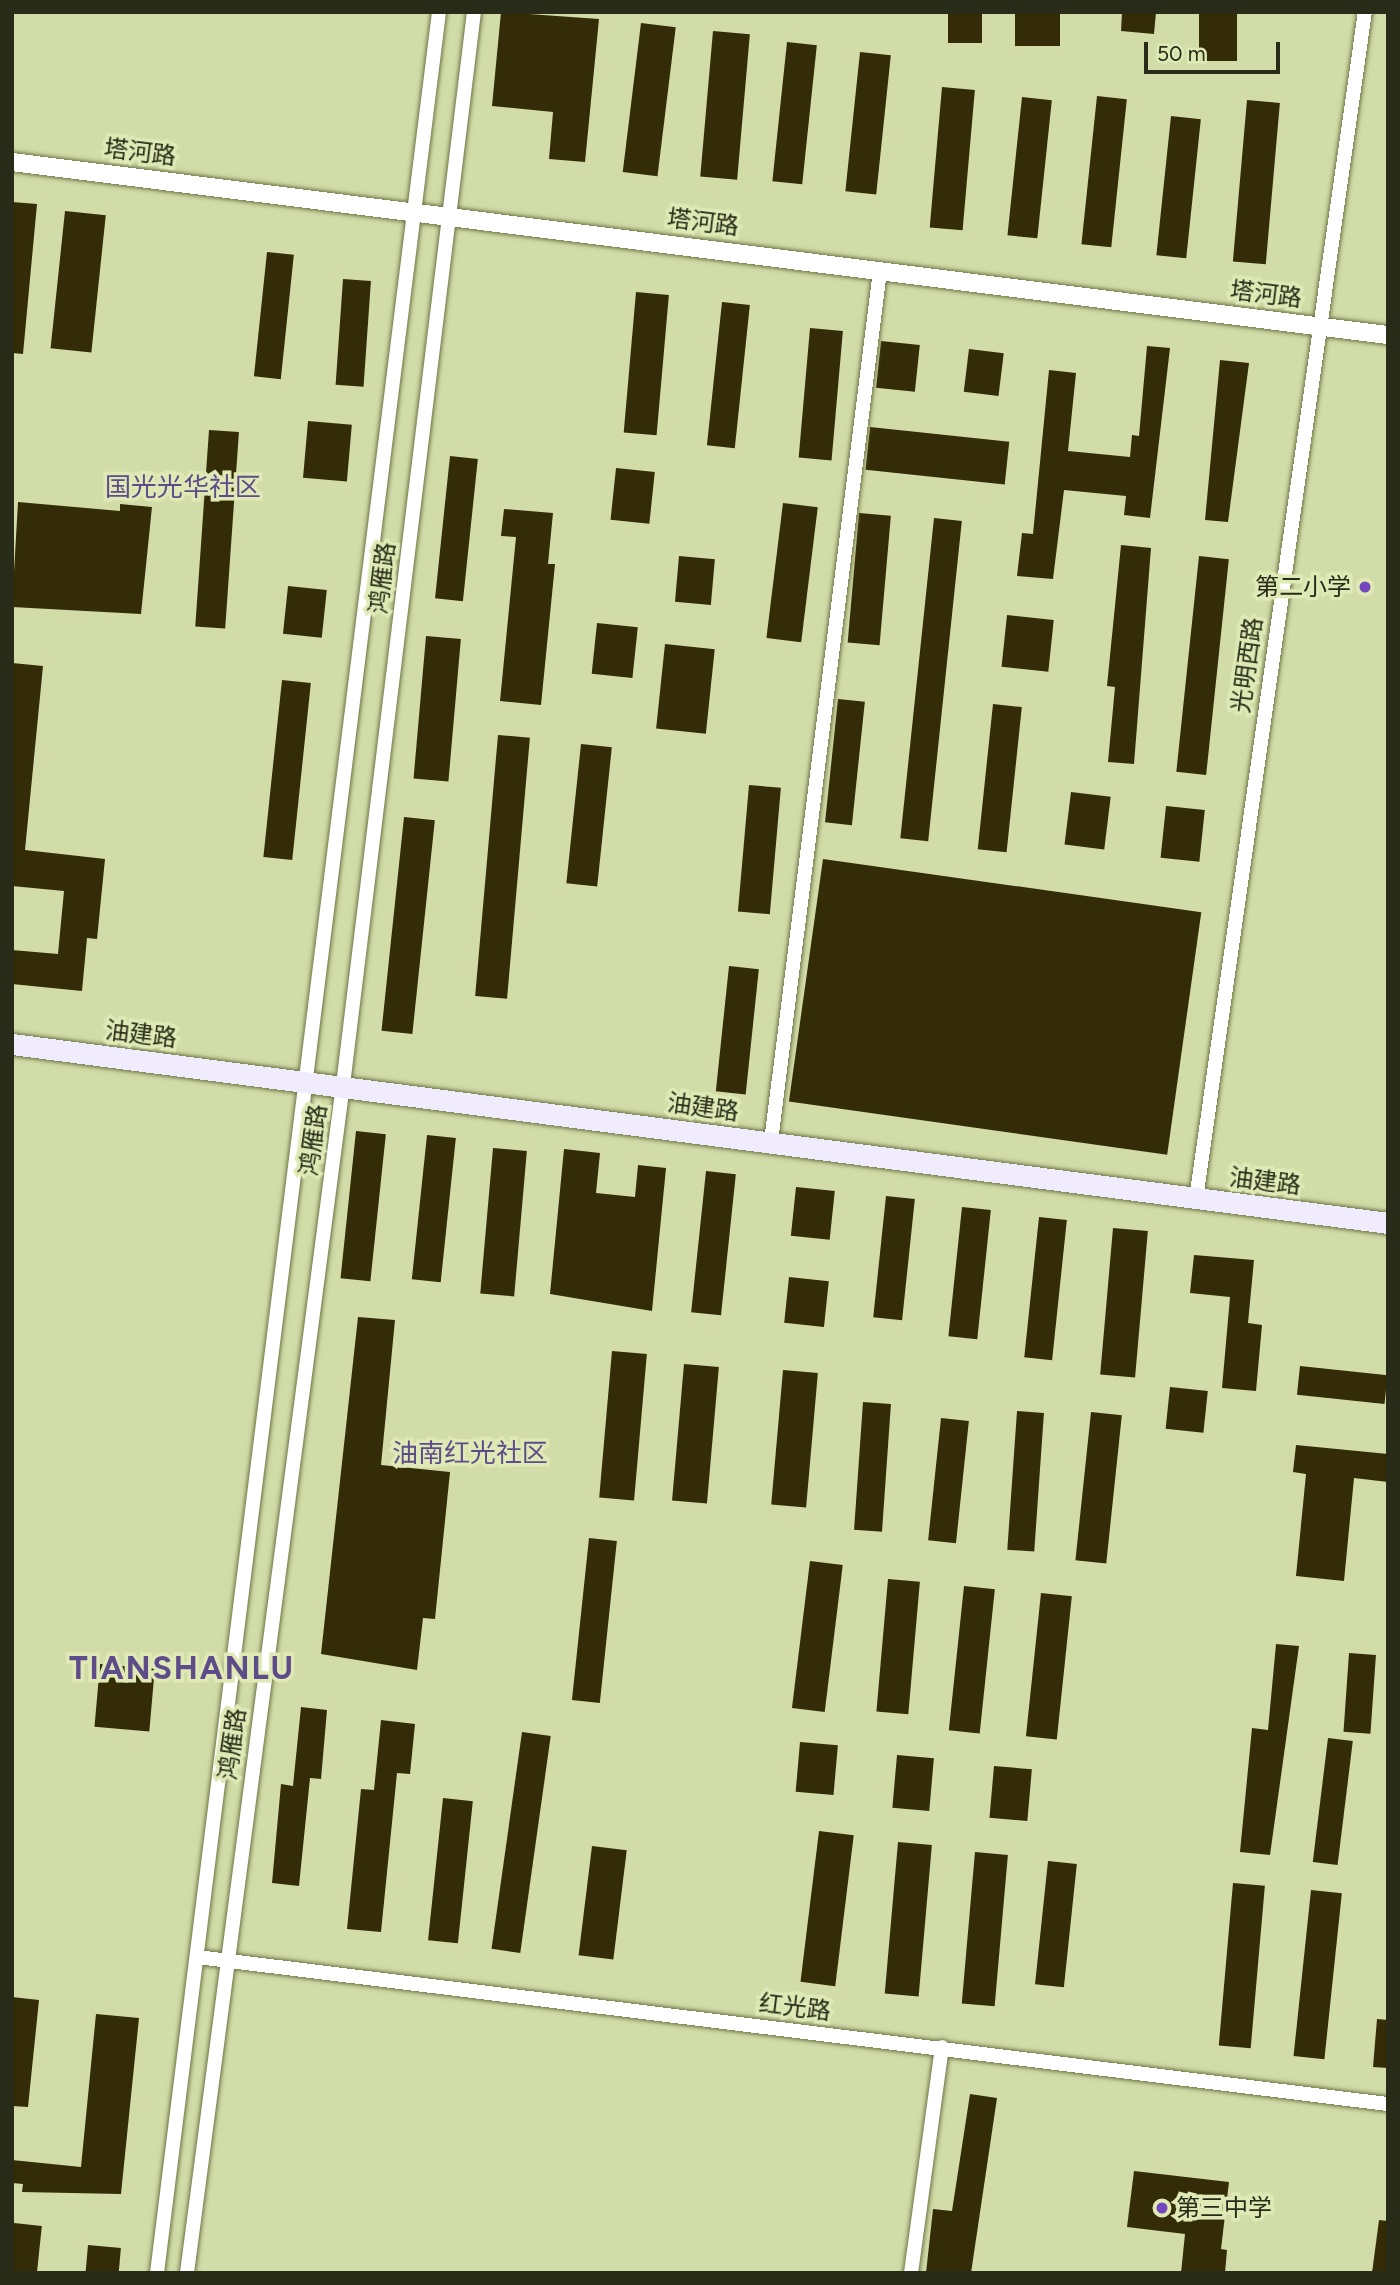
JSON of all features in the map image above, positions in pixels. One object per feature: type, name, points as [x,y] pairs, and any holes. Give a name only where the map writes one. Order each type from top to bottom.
[{"type":"main road","name":"油建路","points":[[12,1044],[307,1080],[1388,1223]]},
{"type":"street","name":"鸿雁路","points":[[157,2273],[439,12]]},
{"type":"street","name":"鸿雁路","points":[[187,2273],[343,1085],[474,12]]},
{"type":"street","name":"光明西路","points":[[1196,1199],[1316,326],[1365,12]]},
{"type":"street","name":"塔河路","points":[[12,162],[415,210],[1388,334]]},
{"type":"street","points":[[771,1142],[880,270]]},
{"type":"street","name":"红光路","points":[[197,1957],[1388,2104]]},
{"type":"street","points":[[911,2273],[942,2048]]},
{"type":"building","points":[[501,12],[599,19],[585,162],[549,159],[553,112],[492,106]]},
{"type":"building","points":[[948,12],[982,12],[982,43],[948,43]]},
{"type":"building","points":[[1015,12],[1060,12],[1060,46],[1015,46]]},
{"type":"building","points":[[1122,12],[1156,12],[1154,34],[1121,31]]},
{"type":"building","points":[[1199,12],[1237,12],[1237,61],[1199,61]]},
{"type":"building","points":[[641,23],[676,27],[657,176],[623,172]]},
{"type":"building","points":[[713,31],[750,34],[737,180],[700,176]]},
{"type":"building","points":[[787,42],[817,45],[802,184],[772,181]]},
{"type":"building","points":[[860,52],[891,55],[876,194],[845,191]]},
{"type":"building","points":[[942,87],[975,90],[963,230],[930,227]]},
{"type":"building","points":[[1097,96],[1127,99],[1111,247],[1081,244]]},
{"type":"building","points":[[1022,97],[1052,100],[1037,238],[1007,235]]},
{"type":"building","points":[[1247,100],[1280,103],[1266,264],[1233,261]]},
{"type":"building","points":[[1171,116],[1201,119],[1186,258],[1156,255]]},
{"type":"building","points":[[12,202],[37,204],[23,354],[12,353]]},
{"type":"building","points":[[65,211],[106,215],[91,353],[51,348]]},
{"type":"building","points":[[267,252],[294,255],[281,379],[254,376]]},
{"type":"building","points":[[343,279],[371,281],[364,387],[336,385]]},
{"type":"building","points":[[636,292],[669,295],[657,435],[624,432]]},
{"type":"building","points":[[722,302],[750,305],[735,448],[707,445]]},
{"type":"building","points":[[810,328],[843,331],[832,460],[799,458]]},
{"type":"building","points":[[881,341],[920,345],[915,392],[876,388]]},
{"type":"building","points":[[1147,346],[1170,348],[1150,518],[1124,515],[1126,496],[1064,490],[1053,579],[1017,576],[1022,533],[1033,534],[1049,370],[1076,373],[1068,451],[1130,457],[1132,435],[1139,436]]},
{"type":"building","points":[[969,349],[1004,353],[998,396],[964,392]]},
{"type":"building","points":[[1220,360],[1249,363],[1228,522],[1205,520]]},
{"type":"building","points":[[308,421],[352,425],[347,482],[303,478]]},
{"type":"building","points":[[870,427],[1009,442],[1005,484],[866,470]]},
{"type":"building","points":[[209,430],[239,432],[225,629],[195,627]]},
{"type":"building","points":[[450,456],[478,459],[463,601],[435,598]]},
{"type":"building","points":[[616,468],[655,472],[649,524],[611,520]]},
{"type":"building","points":[[18,502],[120,511],[120,504],[152,507],[141,614],[12,607]]},
{"type":"building","points":[[783,503],[818,507],[801,642],[766,638]]},
{"type":"building","points":[[504,509],[553,513],[548,564],[555,564],[541,705],[500,701],[516,537],[501,536]]},
{"type":"building","points":[[859,513],[891,516],[880,645],[848,643]]},
{"type":"building","points":[[934,518],[962,521],[928,841],[900,838]]},
{"type":"building","points":[[1121,545],[1151,548],[1134,764],[1108,762],[1115,687],[1107,686]]},
{"type":"building","points":[[679,556],[715,559],[711,605],[675,602]]},
{"type":"building","points":[[1199,556],[1229,559],[1206,775],[1176,772]]},
{"type":"building","points":[[288,586],[327,590],[322,638],[283,634]]},
{"type":"building","points":[[1007,615],[1054,620],[1048,672],[1002,667]]},
{"type":"building","points":[[597,623],[638,627],[632,678],[592,674]]},
{"type":"building","points":[[426,636],[461,639],[448,782],[414,778]]},
{"type":"building","points":[[665,644],[715,649],[706,734],[656,729]]},
{"type":"building","points":[[12,663],[43,666],[25,850],[105,859],[97,939],[87,938],[82,991],[12,984],[12,950],[58,954],[64,891],[12,886]]},
{"type":"building","points":[[282,680],[311,683],[292,860],[263,857]]},
{"type":"building","points":[[838,699],[865,702],[852,825],[825,822]]},
{"type":"building","points":[[993,704],[1022,707],[1007,852],[978,849]]},
{"type":"building","points":[[498,735],[530,738],[507,999],[475,996]]},
{"type":"building","points":[[581,744],[612,747],[597,886],[566,883]]},
{"type":"building","points":[[749,785],[781,788],[770,914],[738,912]]},
{"type":"building","points":[[1071,792],[1111,797],[1104,849],[1065,845]]},
{"type":"building","points":[[1166,806],[1205,810],[1199,862],[1161,858]]},
{"type":"building","points":[[404,817],[435,820],[412,1034],[382,1031]]},
{"type":"building","points":[[823,859],[1201,912],[1167,1155],[789,1102]]},
{"type":"building","points":[[729,966],[759,969],[746,1094],[716,1091]]},
{"type":"building","points":[[356,1131],[386,1134],[370,1281],[341,1278]]},
{"type":"building","points":[[427,1135],[456,1138],[441,1282],[412,1279]]},
{"type":"building","points":[[493,1148],[527,1151],[514,1296],[480,1293]]},
{"type":"building","points":[[564,1149],[600,1153],[596,1193],[635,1197],[638,1165],[666,1168],[652,1311],[550,1294]]},
{"type":"building","points":[[706,1171],[736,1174],[721,1315],[691,1312]]},
{"type":"building","points":[[796,1187],[835,1191],[830,1240],[791,1236]]},
{"type":"building","points":[[886,1196],[915,1199],[902,1320],[873,1317]]},
{"type":"building","points":[[962,1207],[991,1210],[977,1339],[948,1336]]},
{"type":"building","points":[[1039,1217],[1067,1220],[1052,1360],[1024,1357]]},
{"type":"building","points":[[1113,1228],[1148,1231],[1135,1377],[1100,1374]]},
{"type":"building","points":[[1194,1255],[1254,1260],[1248,1323],[1262,1325],[1256,1391],[1222,1388],[1230,1297],[1190,1293]]},
{"type":"building","points":[[789,1277],[829,1281],[824,1327],[784,1323]]},
{"type":"building","points":[[358,1317],[395,1320],[381,1465],[450,1472],[435,1619],[423,1618],[417,1670],[321,1654]]},
{"type":"building","points":[[612,1351],[647,1354],[634,1500],[599,1497]]},
{"type":"building","points":[[684,1364],[719,1367],[707,1504],[672,1500]]},
{"type":"building","points":[[1300,1366],[1388,1375],[1384,1404],[1297,1395]]},
{"type":"building","points":[[783,1370],[818,1373],[806,1508],[771,1504]]},
{"type":"building","points":[[1170,1387],[1208,1391],[1203,1433],[1166,1429]]},
{"type":"building","points":[[863,1402],[891,1404],[882,1532],[854,1530]]},
{"type":"building","points":[[1017,1411],[1044,1413],[1034,1552],[1007,1550]]},
{"type":"building","points":[[1091,1412],[1122,1415],[1106,1563],[1075,1560]]},
{"type":"building","points":[[941,1418],[969,1421],[956,1543],[928,1540]]},
{"type":"building","points":[[1296,1445],[1388,1454],[1388,1482],[1354,1478],[1344,1581],[1296,1576],[1306,1474],[1293,1472]]},
{"type":"building","points":[[589,1538],[617,1541],[600,1703],[572,1700]]},
{"type":"building","points":[[810,1561],[843,1565],[825,1712],[792,1708]]},
{"type":"building","points":[[888,1579],[920,1582],[908,1714],[876,1711]]},
{"type":"building","points":[[964,1586],[995,1589],[980,1733],[949,1730]]},
{"type":"building","points":[[1041,1593],[1072,1596],[1057,1739],[1026,1736]]},
{"type":"building","points":[[1276,1644],[1299,1646],[1270,1855],[1240,1852],[1252,1728],[1268,1730]]},
{"type":"building","points":[[1349,1653],[1376,1655],[1370,1734],[1343,1732]]},
{"type":"building","points":[[100,1664],[155,1669],[149,1732],[95,1727]]},
{"type":"building","points":[[301,1707],[327,1710],[321,1779],[310,1778],[299,1886],[272,1883],[281,1784],[293,1786]]},
{"type":"building","points":[[381,1720],[415,1724],[410,1774],[397,1773],[381,1932],[347,1929],[361,1789],[374,1790]]},
{"type":"building","points":[[522,1732],[551,1736],[520,1953],[492,1949]]},
{"type":"building","points":[[1328,1738],[1353,1741],[1338,1865],[1313,1862]]},
{"type":"building","points":[[800,1742],[838,1745],[833,1795],[796,1792]]},
{"type":"building","points":[[897,1755],[934,1758],[929,1811],[892,1808]]},
{"type":"building","points":[[994,1766],[1032,1769],[1027,1821],[989,1818]]},
{"type":"building","points":[[443,1798],[473,1801],[458,1943],[428,1940]]},
{"type":"building","points":[[819,1831],[854,1835],[835,1986],[800,1982]]},
{"type":"building","points":[[898,1842],[932,1845],[919,1996],[885,1993]]},
{"type":"building","points":[[592,1846],[627,1850],[613,1959],[579,1955]]},
{"type":"building","points":[[975,1852],[1008,1855],[995,2006],[962,2003]]},
{"type":"building","points":[[1048,1861],[1077,1864],[1064,1987],[1035,1984]]},
{"type":"building","points":[[1233,1883],[1265,1886],[1251,2048],[1219,2045]]},
{"type":"building","points":[[1311,1890],[1342,1893],[1324,2059],[1294,2056]]},
{"type":"building","points":[[12,1997],[39,2000],[28,2107],[12,2106]]},
{"type":"building","points":[[96,2014],[139,2018],[121,2194],[22,2192],[23,2184],[12,2183],[12,2160],[81,2167]]},
{"type":"building","points":[[1377,2019],[1388,2020],[1388,2068],[1373,2067]]},
{"type":"building","points":[[970,2094],[997,2098],[971,2273],[926,2273],[933,2209],[952,2211]]},
{"type":"building","points":[[1134,2171],[1229,2182],[1221,2249],[1227,2250],[1225,2273],[1181,2273],[1185,2234],[1127,2227]]},
{"type":"building","points":[[1379,2220],[1388,2221],[1388,2273],[1372,2273]]},
{"type":"building","points":[[14,2223],[42,2226],[37,2273],[12,2273]]},
{"type":"building","points":[[88,2245],[121,2248],[119,2273],[86,2273]]},
{"type":"place","name":"第二小学","points":[[1365,587]]},
{"type":"place","name":"第三中学","points":[[1162,2208]]},
{"type":"district","name":"国光光华社区","points":[[183,488]]},
{"type":"district","name":"油南红光社区","points":[[470,1454]]},
{"type":"district","name":"TIANSHANLU","points":[[182,1668]]}]
